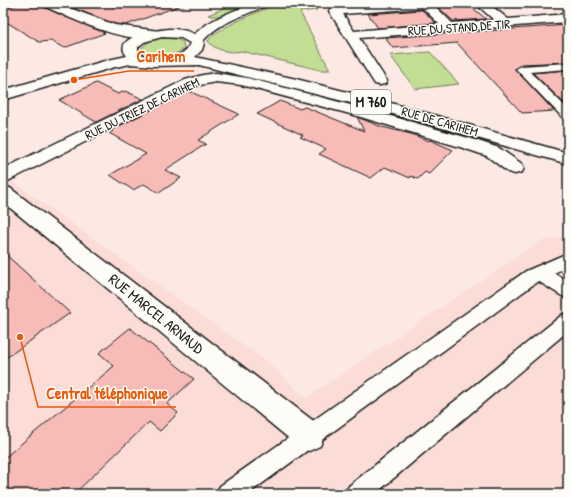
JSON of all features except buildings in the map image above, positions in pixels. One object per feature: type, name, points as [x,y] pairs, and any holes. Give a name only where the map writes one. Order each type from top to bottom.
[{"type":"street","points":[[46,3],[125,38],[132,55],[143,60]]},
{"type":"street","points":[[171,61],[190,54],[195,50],[198,36],[208,29],[264,3]]},
{"type":"street","points":[[481,3],[505,23]]},
{"type":"street","points":[[380,81],[335,11],[426,4],[449,28]]},
{"type":"street","points":[[96,24],[133,33],[168,33],[189,29],[240,13]]},
{"type":"street","name":"RUE DU STAND DE TIR","points":[[351,35],[568,18]]},
{"type":"street","name":"RUE DE CARIHEM","points":[[168,33],[183,34],[197,43],[204,51],[213,54],[409,102],[566,152]]},
{"type":"street","points":[[3,86],[120,54],[138,40],[154,34]]},
{"type":"street","name":"RUE DE CARIHEM","points":[[3,95],[113,63],[131,60],[159,62],[200,61],[391,107],[488,134],[566,152]]},
{"type":"street","name":"RUE DU TRIEZ DE CARIHEM","points":[[3,176],[190,83],[212,77],[224,77],[242,81],[452,138],[493,152],[515,168]]},
{"type":"street","name":"RUE MARCEL ARNAUD","points":[[3,192],[308,436]]},
{"type":"lane","points":[[568,66],[521,69],[568,116]]},
{"type":"lane","points":[[228,494],[532,276],[568,258]]},
{"type":"lane","points":[[540,272],[568,291]]},
{"type":"lane","points":[[356,494],[568,320]]},
{"type":"shaded area","points":[[3,172],[12,181],[266,361],[306,398],[541,241],[568,236],[568,494],[3,494]]},
{"type":"green space","points":[[236,3],[254,3],[218,16],[208,15]]},
{"type":"green space","points":[[279,3],[312,3],[317,10],[300,12],[330,70],[320,70],[241,51],[232,52],[218,49],[208,41],[212,36],[230,25]]},
{"type":"green space","points":[[160,38],[176,39],[183,42],[184,48],[175,54],[164,57],[152,56],[143,51],[142,48],[149,41]]},
{"type":"green space","points":[[430,52],[459,84],[415,89],[390,55]]},
{"type":"place","name":"Carihem","points":[[74,80]]},
{"type":"place","name":"Central téléphonique","points":[[20,337]]}]
